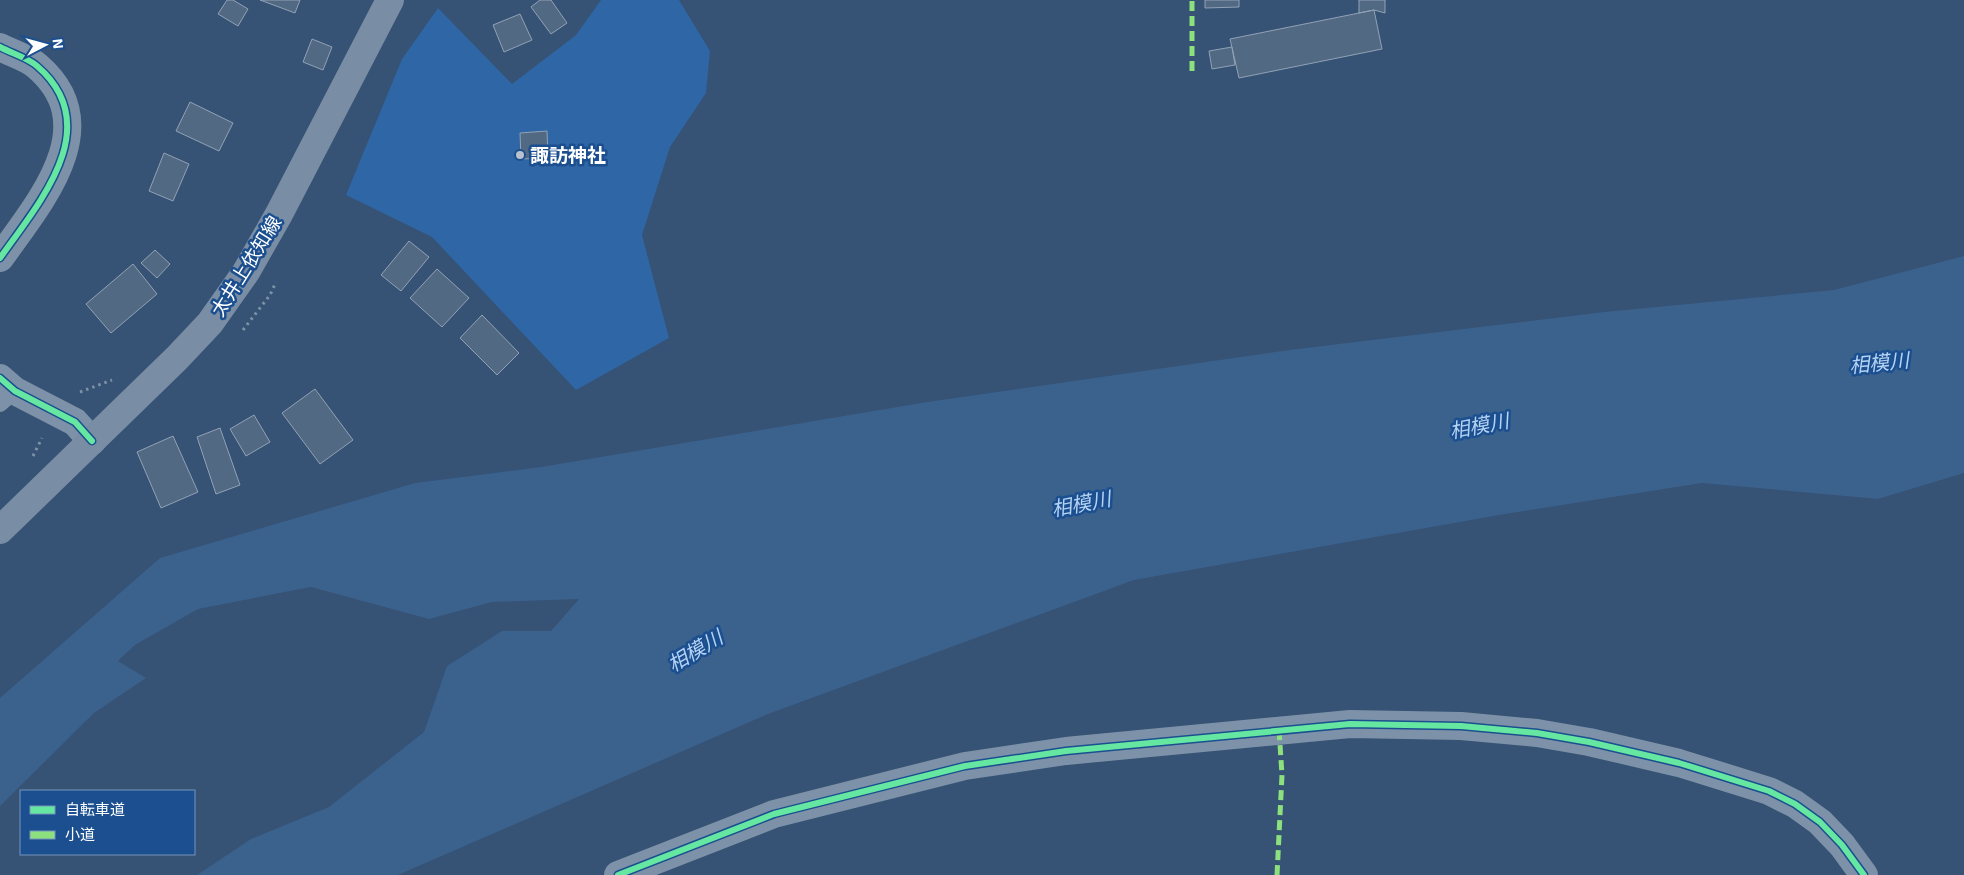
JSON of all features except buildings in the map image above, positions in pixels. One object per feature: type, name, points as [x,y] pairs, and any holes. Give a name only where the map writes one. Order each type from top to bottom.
[{"type":"main road","name":"太井上依知線","points":[[0,530],[210,323],[246,272],[390,0]]},
{"type":"street","points":[[0,47],[37,65],[63,97],[68,142],[49,190],[0,258]]},
{"type":"street","points":[[5,391],[75,422],[92,441]]},
{"type":"street","points":[[618,875],[774,814],[965,766],[1066,751],[1350,724],[1461,726],[1537,733],[1589,742],[1679,763],[1769,791],[1795,804],[1820,822],[1842,845],[1864,875]]},
{"type":"path","points":[[78,393],[115,379]]},
{"type":"shaded area","points":[[601,0],[679,0],[710,51],[706,93],[670,147],[642,235],[669,338],[576,390],[432,237],[346,195],[402,59],[438,8],[512,84],[576,35]]},
{"type":"water","name":"相模川","points":[[1964,256],[1964,473],[1878,499],[1702,483],[1505,514],[1134,580],[768,714],[398,875],[197,875],[251,839],[329,807],[424,732],[447,666],[502,631],[551,631],[579,599],[492,602],[429,619],[311,587],[198,609],[135,645],[118,661],[146,678],[94,713],[0,806],[0,698],[160,558],[415,483],[541,467],[927,402],[1289,350],[1604,312],[1834,290]]},
{"type":"marked path","points":[[1192,0],[1192,71]]},
{"type":"marked path","points":[[1277,875],[1282,775],[1279,729]]},
{"type":"cycle path","points":[[0,47],[37,66],[57,89],[66,114],[66,139],[59,164],[47,189],[32,213],[0,258]]},
{"type":"cycle path","points":[[0,378],[15,391],[75,422],[92,441]]},
{"type":"cycle path","points":[[618,875],[774,814],[965,766],[1066,751],[1350,724],[1461,726],[1537,733],[1589,742],[1679,763],[1769,791],[1795,804],[1820,822],[1842,845],[1864,875]]},
{"type":"place","name":"諏訪神社","points":[[520,155]]}]
